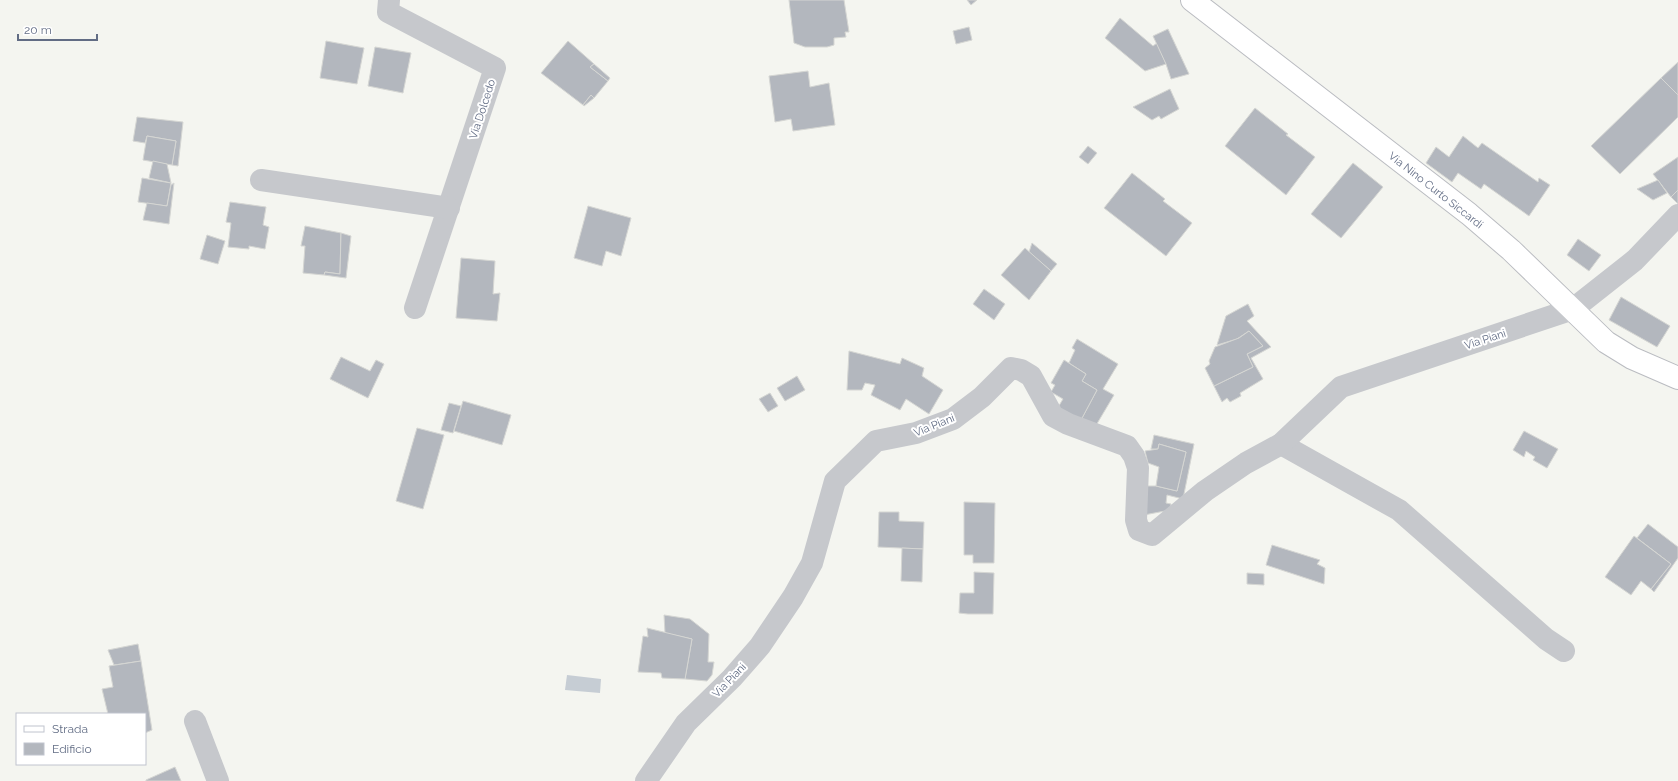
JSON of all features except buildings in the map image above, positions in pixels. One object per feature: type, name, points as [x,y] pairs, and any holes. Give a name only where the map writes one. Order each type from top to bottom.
[{"type":"main road","name":"Via Nino Curto Siccardi","points":[[1192,0],[1469,214],[1511,250],[1606,342],[1632,358],[1678,378]]},
{"type":"street","name":"Via Dolcedo","points":[[390,0],[388,12],[495,68],[415,308]]},
{"type":"street","points":[[261,180],[449,208]]},
{"type":"street","name":"Via Piani","points":[[646,781],[686,723],[732,678],[760,646],[793,598],[812,563],[834,481],[876,441],[916,433],[953,419],[982,397],[1011,368],[1021,370],[1031,376],[1053,416],[1068,424],[1127,446],[1134,456],[1138,468],[1136,520],[1139,530],[1152,535],[1205,491],[1246,463],[1280,444],[1341,387],[1573,309],[1635,260],[1678,215]]},
{"type":"street","points":[[1280,444],[1399,510],[1541,634],[1564,651]]},
{"type":"street","points":[[195,721],[218,781]]},
{"type":"shaded area","points":[[567,675],[601,679],[600,693],[565,690]]}]
